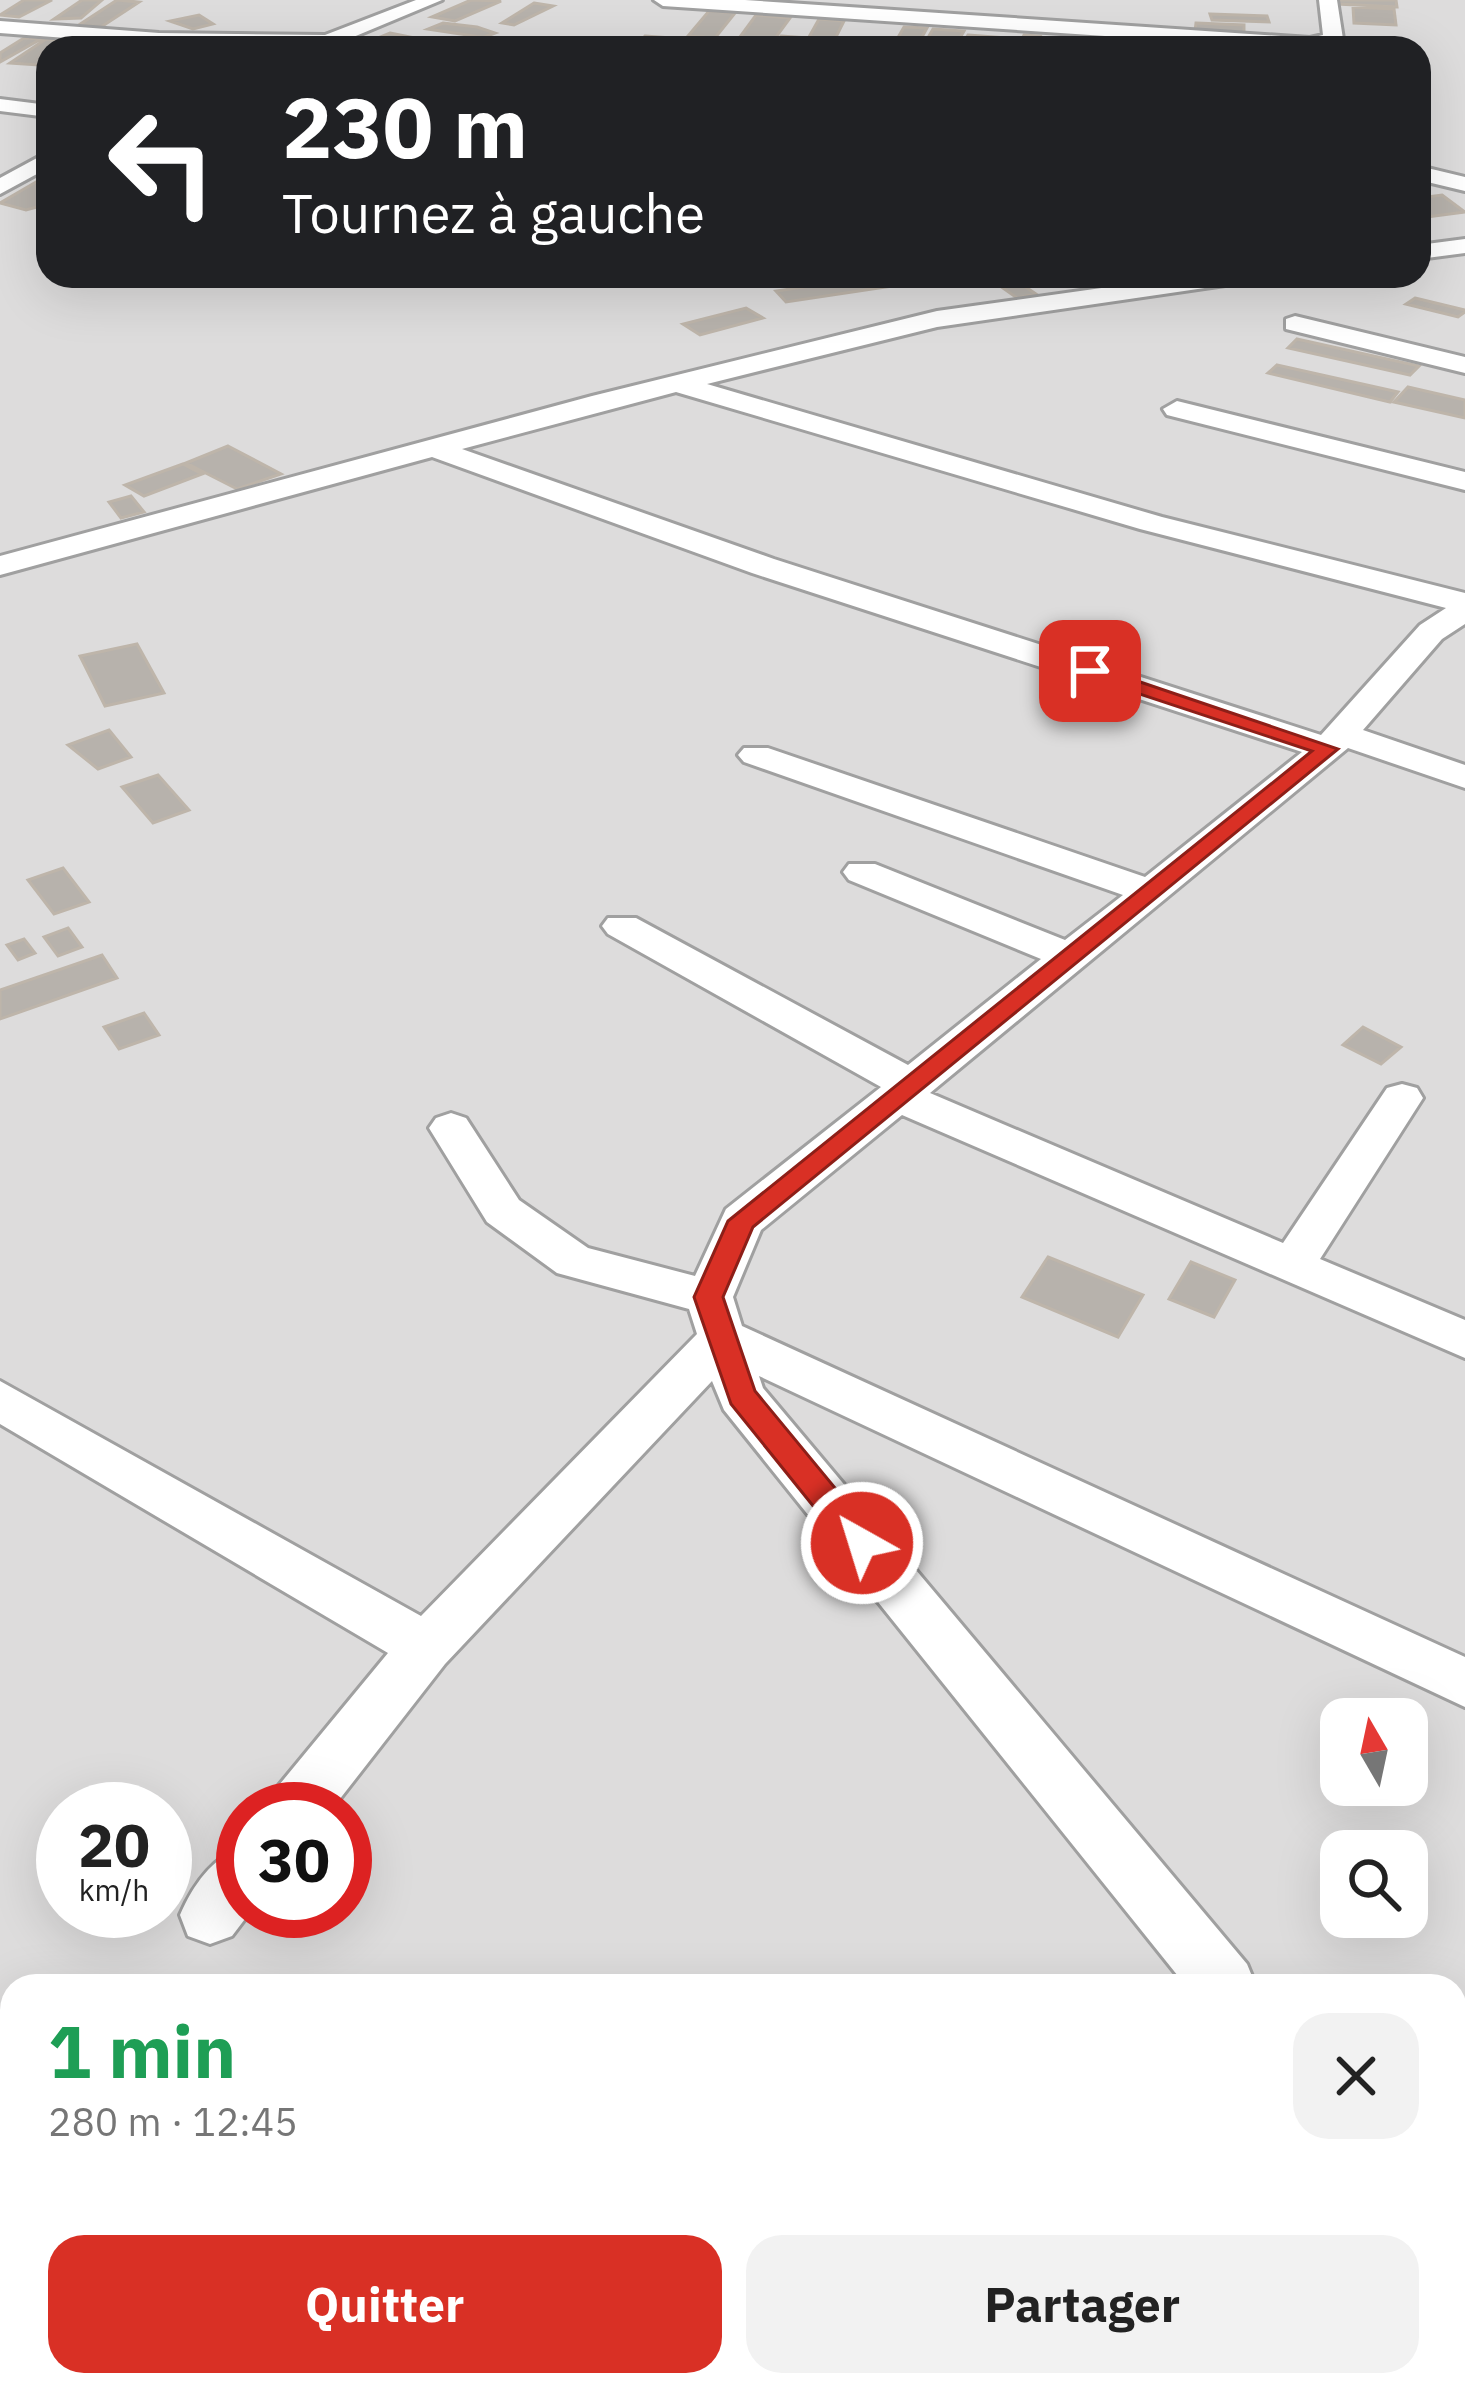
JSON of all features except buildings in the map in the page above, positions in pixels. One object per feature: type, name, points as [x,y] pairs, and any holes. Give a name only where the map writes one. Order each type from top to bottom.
[{"type":"street","points":[[340,36],[433,0]]},
{"type":"street","points":[[663,0],[1155,26],[1232,36]]},
{"type":"street","points":[[1328,0],[1333,36]]},
{"type":"street","points":[[0,27],[119,36]]},
{"type":"street","points":[[0,104],[36,109]]},
{"type":"street","points":[[0,158],[36,148]]},
{"type":"street","points":[[0,187],[36,166]]},
{"type":"street","points":[[1431,176],[1465,184]]},
{"type":"street","points":[[1431,250],[1465,246]]},
{"type":"street","points":[[0,566],[678,383],[937,319],[1155,288]]},
{"type":"street","points":[[1295,324],[1465,365]]},
{"type":"street","points":[[678,383],[1151,523],[1465,606]]},
{"type":"street","points":[[1178,409],[1465,481]]},
{"type":"street","points":[[433,448],[763,566],[1465,777]]},
{"type":"street","points":[[318,1782],[426,1648],[716,1318],[742,1221],[1155,893],[1334,741],[1430,632],[1465,606]]},
{"type":"street","points":[[756,755],[1155,893]]},
{"type":"street","points":[[862,872],[1073,958]]},
{"type":"street","points":[[622,926],[906,1092],[1291,1267],[1465,1340]]},
{"type":"street","points":[[1291,1267],[1402,1098]]},
{"type":"street","points":[[451,1128],[502,1211],[573,1261],[716,1318],[1465,1683]]},
{"type":"street","points":[[716,1318],[742,1396],[1215,1974]]},
{"type":"street","points":[[0,1400],[426,1648]]},
{"type":"shaded area","points":[[0,0],[1465,0],[1465,1974],[0,1974]]},
{"type":"route","points":[[862,1543],[742,1396],[709,1297],[742,1221],[1155,893],[1328,749],[1090,671]]}]
